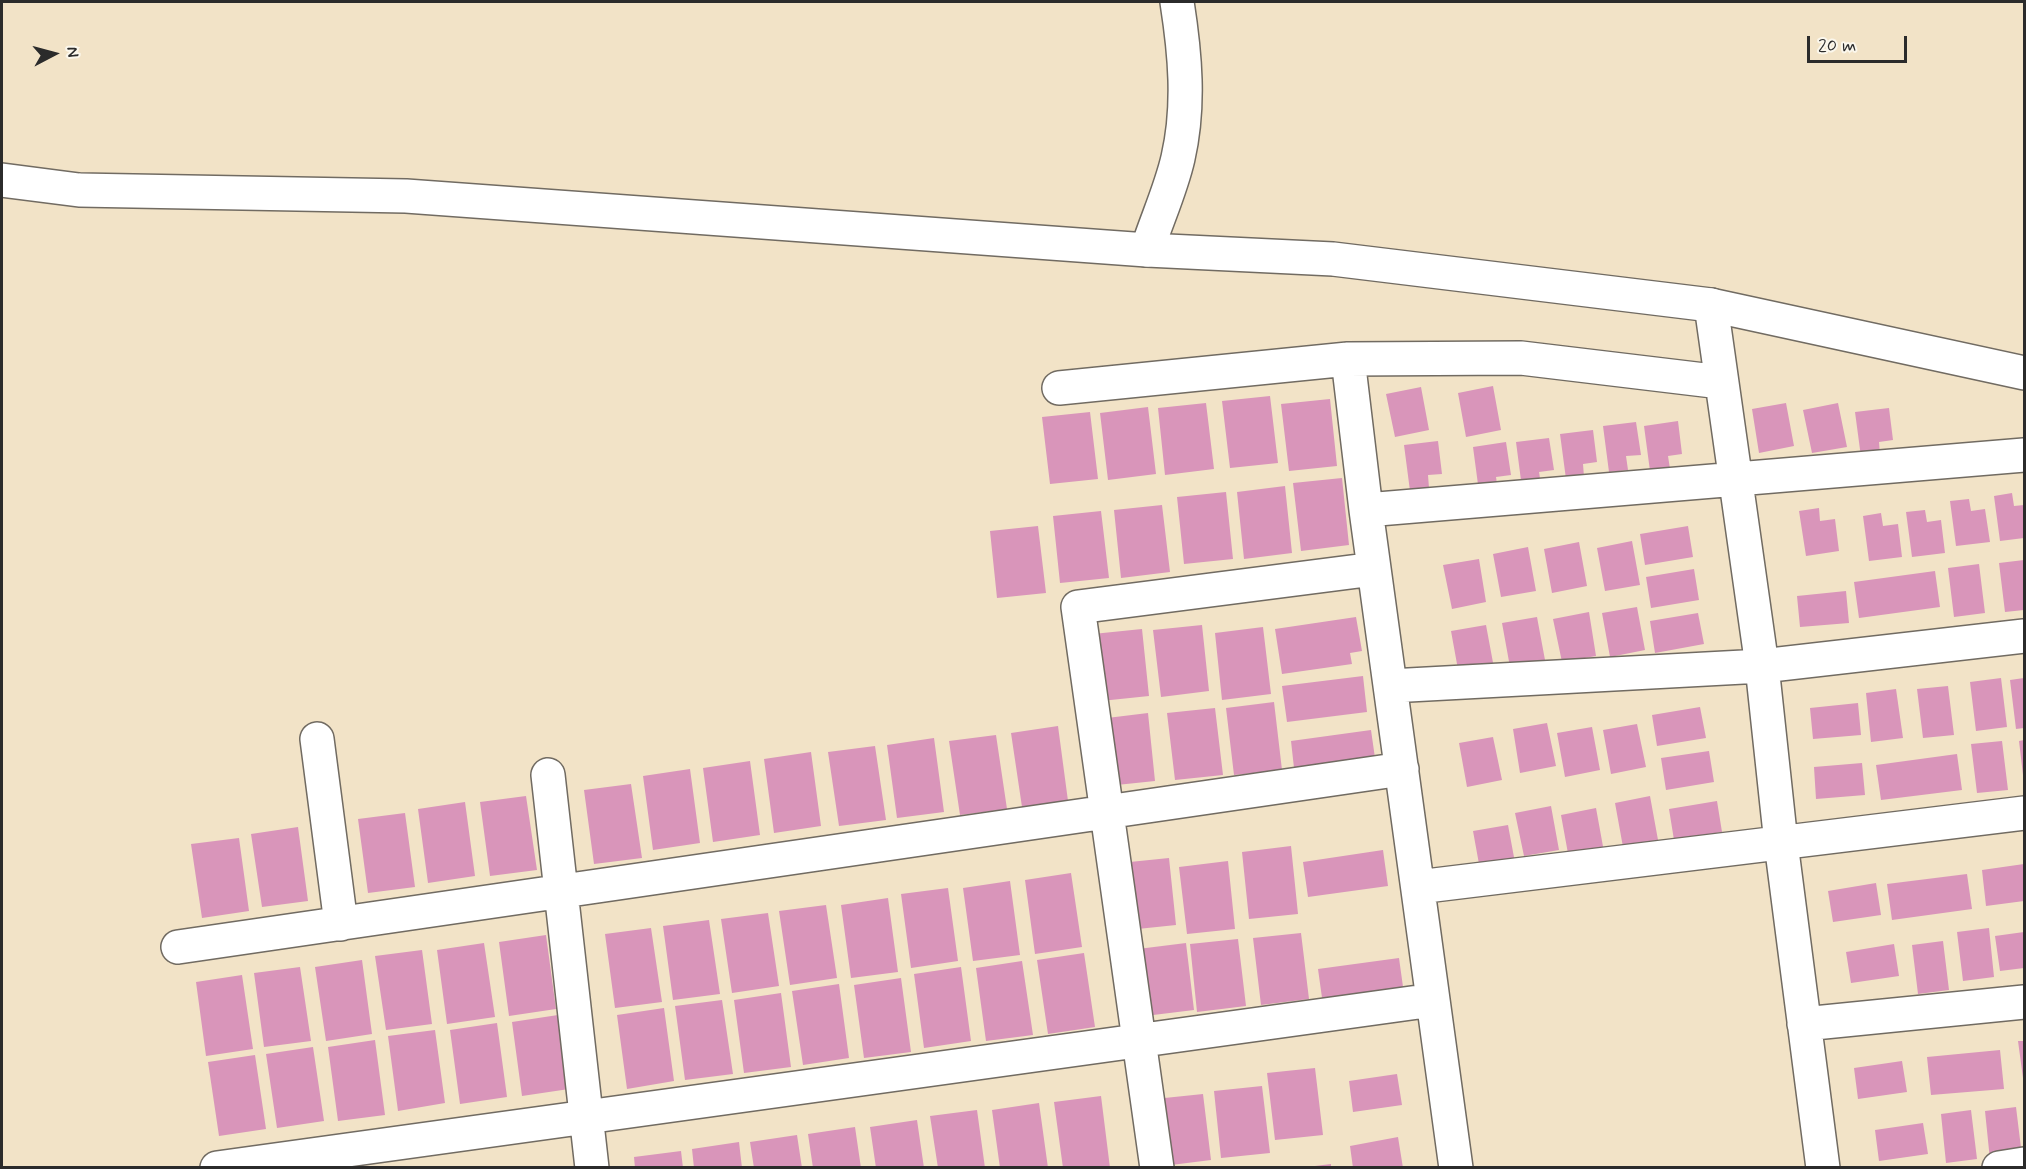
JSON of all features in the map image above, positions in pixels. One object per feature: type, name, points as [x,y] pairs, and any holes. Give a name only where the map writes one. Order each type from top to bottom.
[{"type":"street","points":[[1147,250],[1178,158],[1186,108],[1184,46],[1177,2]]},
{"type":"street","points":[[2,180],[79,190],[406,196],[1147,250],[1333,260],[1711,305],[2025,373]]},
{"type":"street","points":[[1711,305],[1762,666],[1781,843],[1823,1167]]},
{"type":"street","points":[[1059,388],[1348,358],[1521,358],[1722,382]]},
{"type":"street","points":[[1348,358],[1366,510],[1456,1167]]},
{"type":"street","points":[[1366,510],[2025,455]]},
{"type":"street","points":[[1157,1167],[1078,607],[1374,569]]},
{"type":"street","points":[[1390,686],[1762,666],[2025,636]]},
{"type":"street","points":[[317,739],[341,924]]},
{"type":"street","points":[[178,947],[1402,769]]},
{"type":"street","points":[[548,775],[592,1167]]},
{"type":"street","points":[[1418,887],[2025,813]]},
{"type":"street","points":[[217,1167],[1433,1000]]},
{"type":"street","points":[[1804,1024],[2025,1002]]},
{"type":"street","points":[[1999,1167],[2025,1164]]},
{"type":"building","points":[[1493,386],[1501,430],[1466,437],[1458,393]]},
{"type":"building","points":[[1421,387],[1429,430],[1395,437],[1386,394]]},
{"type":"building","points":[[1270,396],[1278,463],[1230,468],[1222,401]]},
{"type":"building","points":[[1330,399],[1337,466],[1289,471],[1281,404]]},
{"type":"building","points":[[1206,403],[1214,469],[1165,475],[1158,408]]},
{"type":"building","points":[[1786,403],[1794,446],[1759,453],[1752,409]]},
{"type":"building","points":[[1838,403],[1847,447],[1812,453],[1803,410]]},
{"type":"building","points":[[1148,407],[1156,474],[1108,480],[1100,413]]},
{"type":"building","points":[[1889,408],[1893,440],[1879,442],[1880,455],[1861,457],[1855,412]]},
{"type":"building","points":[[1090,412],[1098,479],[1050,484],[1042,417]]},
{"type":"building","points":[[1678,421],[1682,454],[1668,456],[1670,469],[1650,471],[1644,426]]},
{"type":"building","points":[[1636,422],[1641,455],[1626,456],[1628,470],[1609,472],[1603,426]]},
{"type":"building","points":[[1593,430],[1597,462],[1583,464],[1584,477],[1566,479],[1560,434]]},
{"type":"building","points":[[1549,438],[1554,470],[1539,472],[1541,485],[1522,488],[1516,442]]},
{"type":"building","points":[[1438,441],[1442,474],[1428,475],[1429,488],[1410,491],[1404,445]]},
{"type":"building","points":[[1506,442],[1511,475],[1496,477],[1498,490],[1479,492],[1473,447]]},
{"type":"building","points":[[1342,478],[1349,545],[1301,551],[1293,483]]},
{"type":"building","points":[[1285,486],[1292,553],[1244,559],[1237,492]]},
{"type":"building","points":[[1226,492],[1233,559],[1184,564],[1177,497]]},
{"type":"building","points":[[2012,493],[2014,506],[2024,505],[2024,538],[2000,541],[1994,496]]},
{"type":"building","points":[[1969,499],[1971,511],[1985,509],[1990,542],[1956,546],[1950,501]]},
{"type":"building","points":[[1162,505],[1170,572],[1121,578],[1114,510]]},
{"type":"building","points":[[1819,508],[1820,521],[1835,519],[1839,551],[1806,556],[1799,511]]},
{"type":"building","points":[[1925,510],[1927,522],[1941,520],[1945,553],[1912,557],[1906,512]]},
{"type":"building","points":[[1101,511],[1109,578],[1060,583],[1053,516]]},
{"type":"building","points":[[1881,513],[1883,526],[1898,524],[1902,557],[1869,561],[1863,516]]},
{"type":"building","points":[[1038,526],[1046,593],[997,598],[990,531]]},
{"type":"building","points":[[1688,526],[1693,557],[1645,565],[1640,534]]},
{"type":"building","points":[[1632,541],[1640,585],[1605,591],[1597,548]]},
{"type":"building","points":[[1579,542],[1587,586],[1552,593],[1544,549]]},
{"type":"building","points":[[1528,547],[1536,591],[1501,597],[1493,554]]},
{"type":"building","points":[[1479,559],[1486,602],[1452,609],[1443,565]]},
{"type":"building","points":[[2024,560],[2024,610],[2005,612],[1999,563]]},
{"type":"building","points":[[1979,564],[1985,613],[1954,617],[1948,568]]},
{"type":"building","points":[[1694,569],[1699,600],[1651,608],[1646,577]]},
{"type":"building","points":[[1935,571],[1940,607],[1859,618],[1854,582]]},
{"type":"building","points":[[1846,591],[1849,623],[1800,627],[1797,596]]},
{"type":"building","points":[[1637,607],[1645,650],[1610,657],[1602,613]]},
{"type":"building","points":[[1589,612],[1596,656],[1562,662],[1553,619]]},
{"type":"building","points":[[1698,613],[1704,644],[1655,653],[1650,621]]},
{"type":"building","points":[[1356,617],[1362,651],[1350,653],[1352,664],[1282,674],[1275,629]]},
{"type":"building","points":[[1537,617],[1545,660],[1510,667],[1502,623]]},
{"type":"building","points":[[1202,625],[1209,691],[1161,697],[1153,630]]},
{"type":"building","points":[[1486,625],[1494,668],[1459,675],[1451,631]]},
{"type":"building","points":[[1263,627],[1271,694],[1222,700],[1215,633]]},
{"type":"building","points":[[1142,629],[1149,696],[1101,701],[1093,634]]},
{"type":"building","points":[[1363,676],[1367,712],[1287,722],[1282,686]]},
{"type":"building","points":[[2001,678],[2007,727],[1976,731],[1970,682]]},
{"type":"building","points":[[2024,678],[2024,728],[2016,729],[2010,680]]},
{"type":"building","points":[[1948,686],[1954,735],[1923,738],[1917,689]]},
{"type":"building","points":[[1896,689],[1903,738],[1871,742],[1866,693]]},
{"type":"building","points":[[1274,702],[1282,770],[1234,775],[1226,708]]},
{"type":"building","points":[[1858,703],[1861,735],[1813,739],[1810,708]]},
{"type":"building","points":[[1700,707],[1706,738],[1657,746],[1652,715]]},
{"type":"building","points":[[1215,708],[1223,775],[1175,780],[1167,713]]},
{"type":"building","points":[[1148,713],[1155,781],[1107,786],[1099,719]]},
{"type":"building","points":[[1547,723],[1556,766],[1520,773],[1513,729]]},
{"type":"building","points":[[1637,724],[1646,767],[1611,774],[1603,730]]},
{"type":"building","points":[[1058,726],[1068,801],[1022,807],[1011,733]]},
{"type":"building","points":[[1592,727],[1600,770],[1565,777],[1557,733]]},
{"type":"building","points":[[1371,730],[1376,765],[1295,777],[1291,741]]},
{"type":"building","points":[[996,735],[1007,809],[960,815],[949,741]]},
{"type":"building","points":[[1493,737],[1502,780],[1467,787],[1459,743]]},
{"type":"building","points":[[934,738],[944,812],[897,818],[887,745]]},
{"type":"building","points":[[2024,740],[2024,775],[2023,775],[2019,741]]},
{"type":"building","points":[[2002,741],[2008,790],[1977,793],[1971,744]]},
{"type":"building","points":[[875,746],[886,820],[839,826],[828,752]]},
{"type":"building","points":[[1709,751],[1714,782],[1666,790],[1661,758]]},
{"type":"building","points":[[811,752],[821,826],[774,833],[764,759]]},
{"type":"building","points":[[1957,754],[1962,790],[1881,800],[1876,765]]},
{"type":"building","points":[[750,761],[760,835],[713,842],[703,768]]},
{"type":"building","points":[[1862,763],[1865,795],[1816,799],[1814,767]]},
{"type":"building","points":[[690,769],[700,843],[653,850],[643,776]]},
{"type":"building","points":[[631,784],[642,858],[594,864],[584,790]]},
{"type":"building","points":[[526,796],[537,870],[490,876],[480,802]]},
{"type":"building","points":[[1650,796],[1658,840],[1623,847],[1615,803]]},
{"type":"building","points":[[1717,801],[1722,832],[1674,840],[1669,809]]},
{"type":"building","points":[[465,802],[475,876],[428,883],[418,809]]},
{"type":"building","points":[[1551,806],[1559,850],[1524,856],[1515,813]]},
{"type":"building","points":[[1596,808],[1604,852],[1569,859],[1561,815]]},
{"type":"building","points":[[405,813],[415,887],[368,893],[358,819]]},
{"type":"building","points":[[1508,825],[1516,868],[1481,875],[1473,831]]},
{"type":"building","points":[[298,827],[308,901],[262,907],[251,834]]},
{"type":"building","points":[[239,838],[249,911],[202,918],[191,844]]},
{"type":"building","points":[[1291,846],[1298,914],[1249,919],[1242,852]]},
{"type":"building","points":[[1383,850],[1388,886],[1308,897],[1303,862]]},
{"type":"building","points":[[1169,858],[1176,925],[1128,930],[1120,863]]},
{"type":"building","points":[[1228,861],[1235,929],[1187,934],[1179,867]]},
{"type":"building","points":[[2024,864],[2024,901],[1986,906],[1982,870]]},
{"type":"building","points":[[1071,873],[1082,947],[1035,954],[1025,880]]},
{"type":"building","points":[[1967,874],[1972,909],[1892,920],[1887,884]]},
{"type":"building","points":[[1010,881],[1020,955],[973,961],[963,888]]},
{"type":"building","points":[[1876,883],[1881,915],[1833,922],[1828,891]]},
{"type":"building","points":[[948,888],[958,961],[911,968],[901,894]]},
{"type":"building","points":[[888,898],[898,972],[851,978],[841,905]]},
{"type":"building","points":[[826,905],[837,978],[790,985],[779,911]]},
{"type":"building","points":[[768,913],[779,986],[732,993],[721,919]]},
{"type":"building","points":[[709,920],[720,994],[673,1000],[663,926]]},
{"type":"building","points":[[651,928],[662,1002],[615,1008],[605,934]]},
{"type":"building","points":[[1989,928],[1994,977],[1963,981],[1957,932]]},
{"type":"building","points":[[2024,932],[2024,968],[2000,971],[1995,936]]},
{"type":"building","points":[[1301,933],[1309,999],[1261,1005],[1253,938]]},
{"type":"building","points":[[546,935],[556,1009],[509,1016],[499,942]]},
{"type":"building","points":[[1238,939],[1246,1006],[1197,1012],[1190,944]]},
{"type":"building","points":[[1943,941],[1949,990],[1918,994],[1912,945]]},
{"type":"building","points":[[484,943],[495,1017],[447,1024],[437,950]]},
{"type":"building","points":[[1186,943],[1194,1010],[1145,1016],[1138,949]]},
{"type":"building","points":[[1894,944],[1899,976],[1851,983],[1846,952]]},
{"type":"building","points":[[422,950],[432,1024],[386,1030],[375,956]]},
{"type":"building","points":[[1084,953],[1095,1027],[1048,1034],[1037,960]]},
{"type":"building","points":[[1399,958],[1404,994],[1323,1005],[1318,969]]},
{"type":"building","points":[[362,960],[372,1034],[326,1041],[315,967]]},
{"type":"building","points":[[1022,961],[1033,1035],[986,1041],[976,968]]},
{"type":"building","points":[[300,967],[311,1041],[264,1047],[254,973]]},
{"type":"building","points":[[961,967],[971,1041],[924,1048],[914,974]]},
{"type":"building","points":[[242,975],[253,1049],[206,1056],[196,982]]},
{"type":"building","points":[[901,978],[911,1052],[864,1058],[854,985]]},
{"type":"building","points":[[839,984],[849,1058],[803,1065],[792,991]]},
{"type":"building","points":[[781,993],[791,1067],[744,1073],[734,1000]]},
{"type":"building","points":[[722,1000],[733,1074],[685,1080],[675,1006]]},
{"type":"building","points":[[664,1008],[674,1081],[627,1089],[617,1015]]},
{"type":"building","points":[[558,1015],[569,1089],[522,1096],[512,1022]]},
{"type":"building","points":[[497,1023],[507,1097],[460,1104],[450,1030]]},
{"type":"building","points":[[435,1030],[445,1103],[398,1111],[388,1036]]},
{"type":"building","points":[[375,1040],[385,1115],[338,1121],[328,1047]]},
{"type":"building","points":[[2018,1041],[2024,1041],[2024,1078],[2023,1078]]},
{"type":"building","points":[[313,1047],[324,1121],[277,1128],[266,1054]]},
{"type":"building","points":[[2000,1050],[2004,1089],[1931,1095],[1927,1057]]},
{"type":"building","points":[[255,1055],[266,1129],[219,1136],[208,1062]]},
{"type":"building","points":[[1902,1061],[1907,1092],[1858,1099],[1854,1068]]},
{"type":"building","points":[[1315,1068],[1323,1135],[1275,1140],[1267,1073]]},
{"type":"building","points":[[1397,1074],[1402,1105],[1353,1112],[1349,1081]]},
{"type":"building","points":[[1262,1086],[1270,1153],[1221,1158],[1214,1091]]},
{"type":"building","points":[[1203,1094],[1211,1160],[1163,1166],[1155,1099]]},
{"type":"building","points":[[1101,1096],[1110,1168],[1063,1168],[1054,1102]]},
{"type":"building","points":[[1039,1103],[1048,1168],[1000,1168],[992,1110]]},
{"type":"building","points":[[2016,1107],[2022,1156],[1990,1160],[1985,1111]]},
{"type":"building","points":[[977,1110],[985,1168],[938,1168],[930,1116]]},
{"type":"building","points":[[1971,1110],[1977,1159],[1946,1163],[1941,1114]]},
{"type":"building","points":[[917,1120],[924,1168],[876,1168],[870,1127]]},
{"type":"building","points":[[1923,1123],[1928,1154],[1879,1161],[1875,1130]]},
{"type":"building","points":[[855,1127],[861,1168],[813,1168],[808,1134]]},
{"type":"building","points":[[797,1135],[802,1168],[754,1168],[750,1142]]},
{"type":"building","points":[[1398,1137],[1403,1168],[1353,1168],[1350,1146]]},
{"type":"building","points":[[739,1142],[742,1168],[694,1168],[692,1149]]},
{"type":"building","points":[[681,1151],[683,1168],[635,1168],[634,1157]]},
{"type":"building","points":[[1331,1164],[1331,1168],[1316,1168],[1315,1166]]}]
